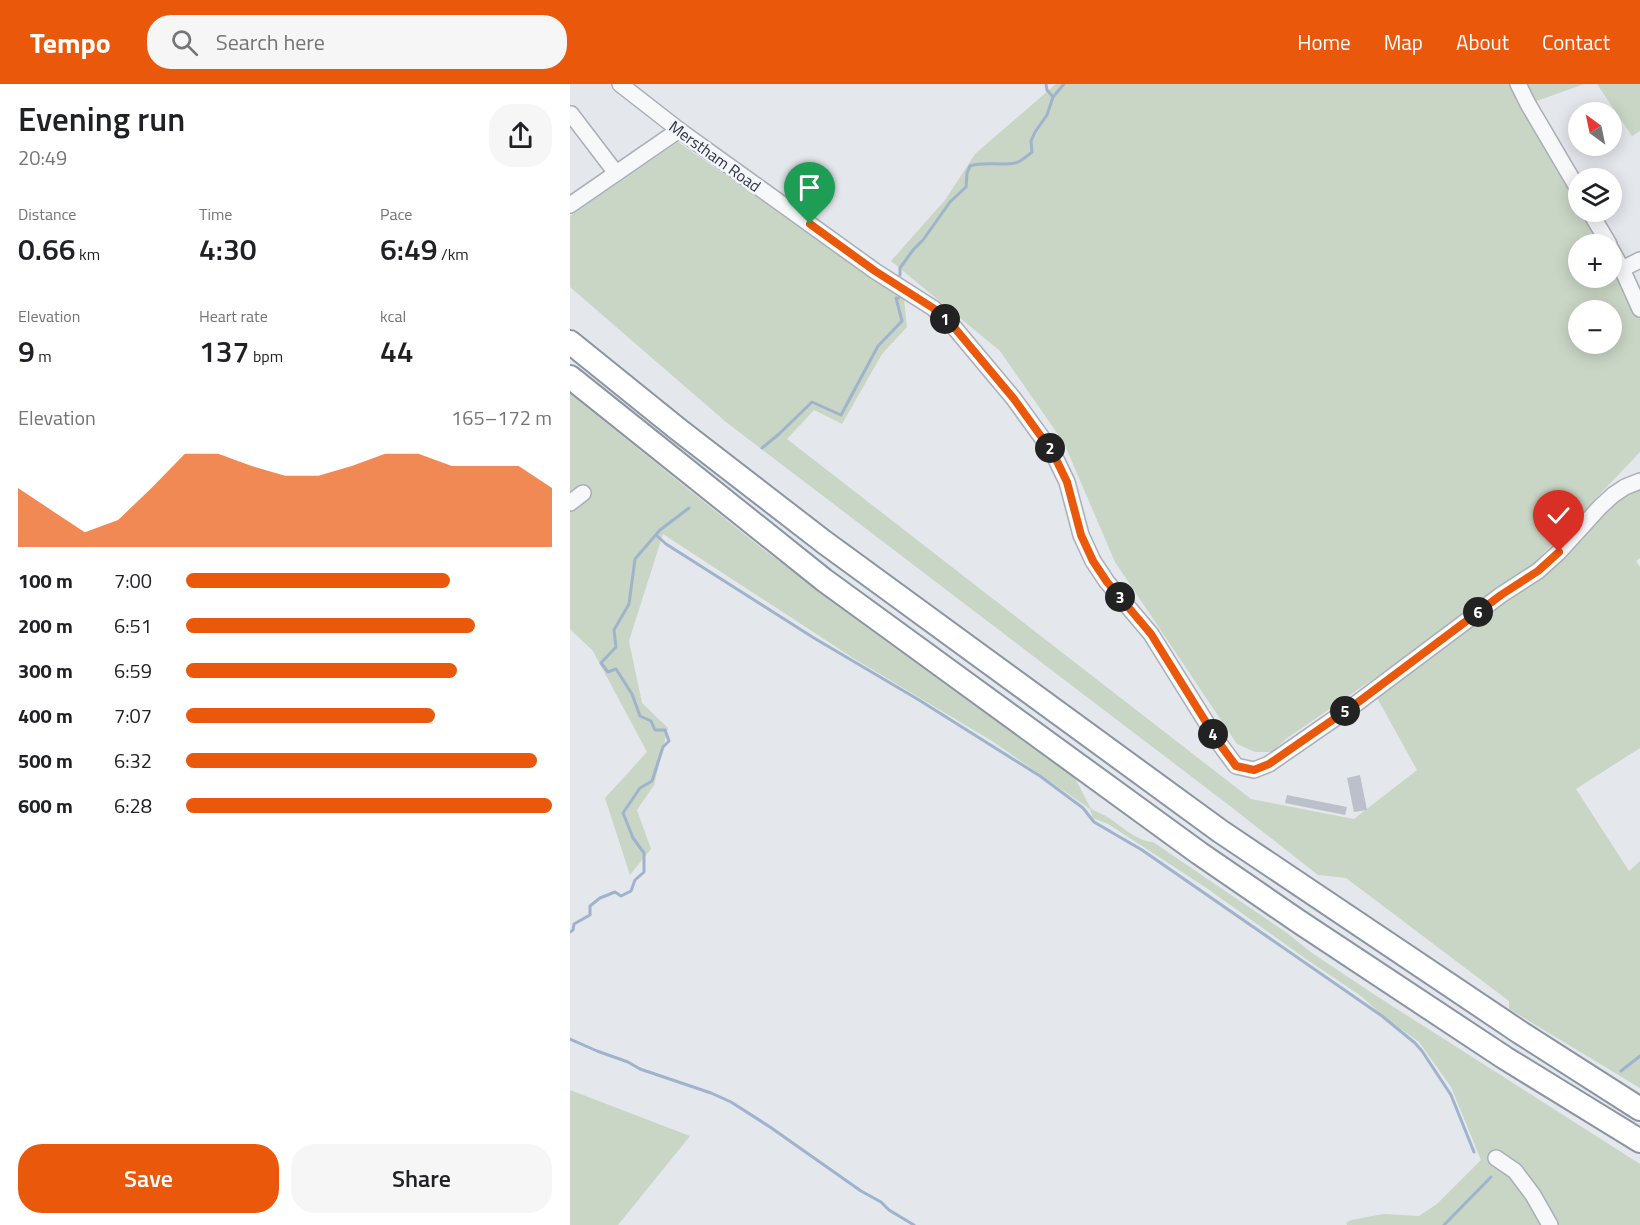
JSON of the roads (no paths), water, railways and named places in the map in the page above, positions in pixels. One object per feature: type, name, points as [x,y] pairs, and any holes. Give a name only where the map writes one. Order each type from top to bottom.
[{"type":"highway","points":[[570,342],[824,542],[1220,831],[1521,1033],[1640,1109]]},
{"type":"highway","points":[[570,377],[824,580],[1199,853],[1505,1058],[1640,1141]]},
{"type":"street","name":"Merstham Road","points":[[620,84],[679,130],[875,271],[933,308],[953,326],[1014,399],[1053,453],[1067,482],[1081,535],[1093,561],[1107,582],[1151,634],[1219,743],[1236,766],[1254,770],[1269,764],[1357,703],[1501,595],[1538,571],[1607,501],[1625,487],[1640,481]]},
{"type":"street","points":[[1518,84],[1568,172]]},
{"type":"street","points":[[571,114],[616,173]]},
{"type":"street","points":[[570,205],[679,130]]},
{"type":"street","points":[[1640,260],[1622,269],[1640,309]]},
{"type":"street","points":[[570,503],[583,493]]},
{"type":"street","points":[[1496,1158],[1515,1171],[1550,1225]]},
{"type":"waterway","points":[[1046,84],[1047,90],[1053,97]]},
{"type":"waterway","points":[[900,275],[900,268],[913,250],[923,240],[950,202],[966,187],[970,166],[1015,163],[1032,152],[1031,141],[1035,132],[1047,115],[1053,97],[1064,84]]},
{"type":"waterway","points":[[762,448],[812,402],[841,415],[878,346],[902,321],[896,298],[899,298]]},
{"type":"waterway","points":[[570,932],[574,924],[590,915],[590,906],[600,898],[615,892],[621,896],[631,891],[635,880],[644,872],[644,853],[633,838],[623,813],[640,788],[652,781],[663,747],[669,741],[665,730],[655,730],[651,721],[640,716],[632,694],[616,669],[608,672],[601,663],[616,647],[614,630],[629,604],[635,559],[660,530],[689,508]]},
{"type":"waterway","points":[[656,535],[666,544],[814,638],[919,700],[1040,776],[1083,808],[1094,822],[1142,850],[1382,1016],[1422,1051],[1451,1095],[1474,1152]]},
{"type":"waterway","points":[[570,1039],[640,1069],[731,1102],[914,1225]]},
{"type":"waterway","points":[[1621,1071],[1640,1056]]},
{"type":"waterway","points":[[1444,1225],[1491,1177]]}]
